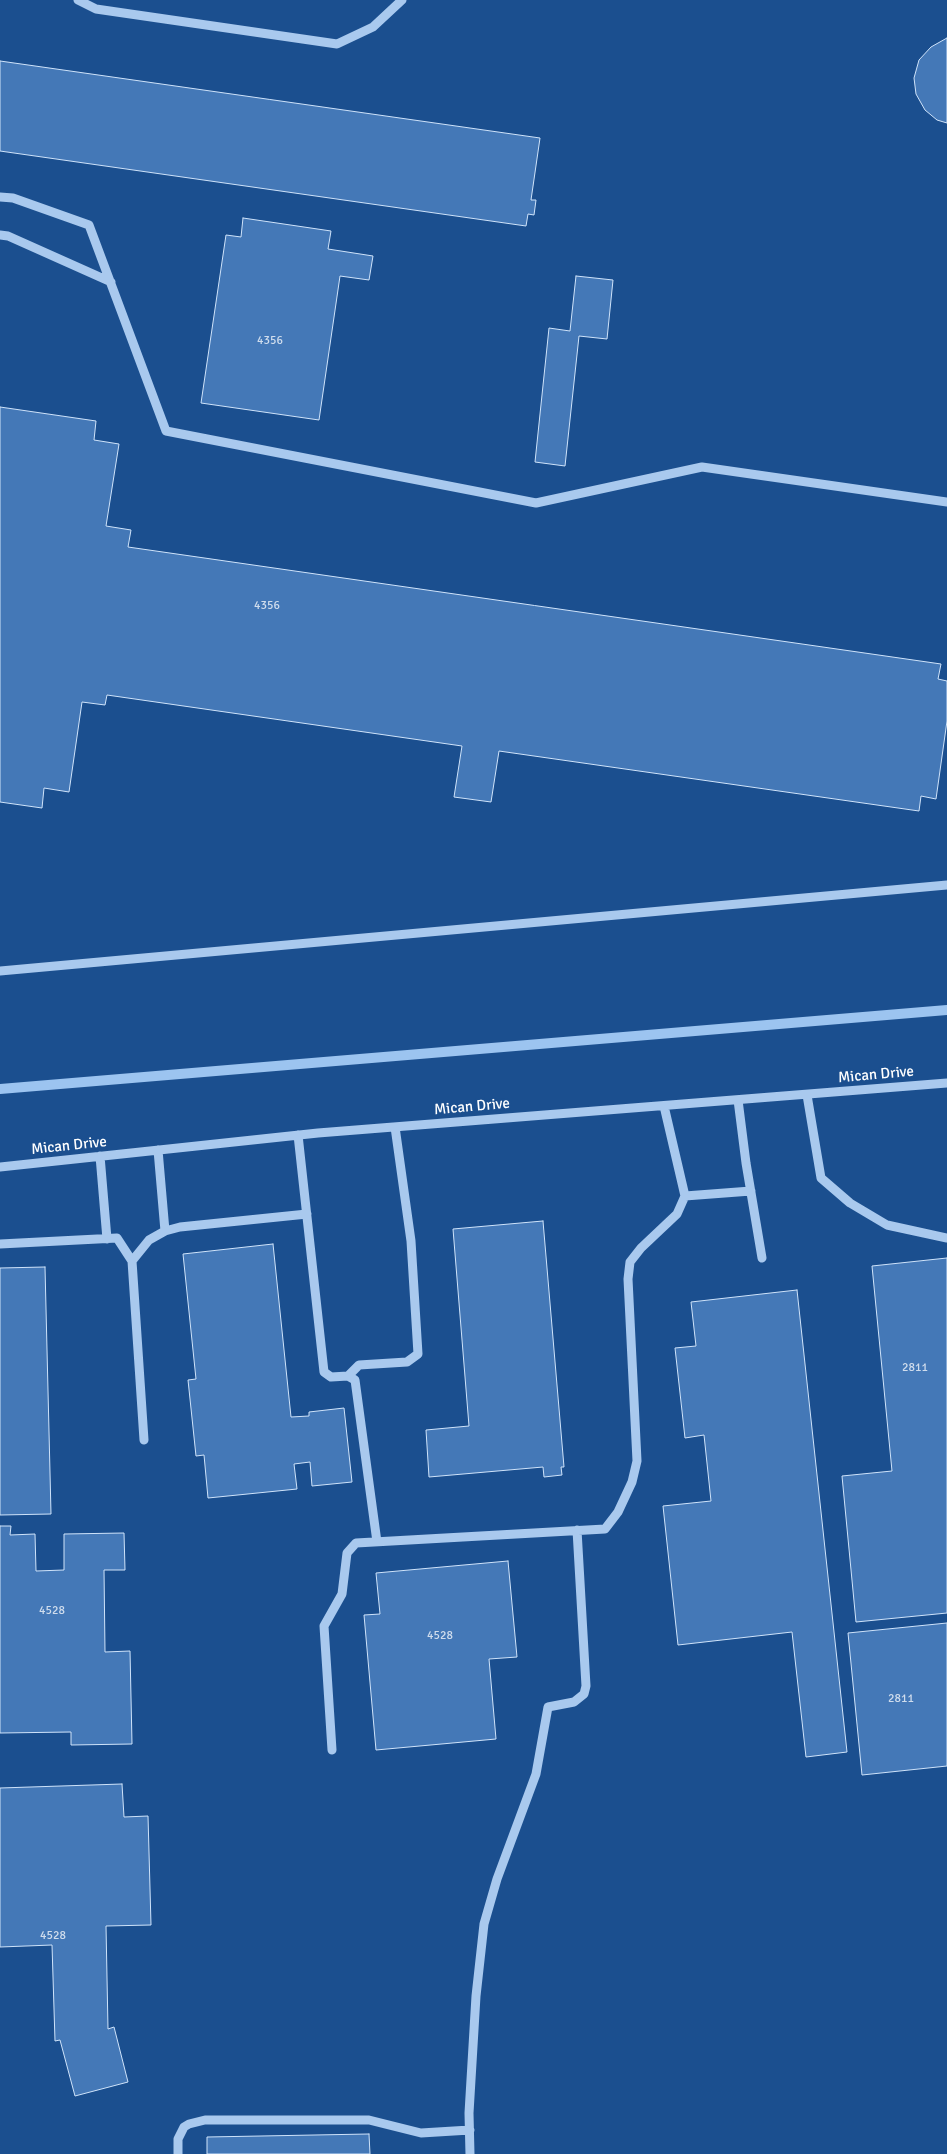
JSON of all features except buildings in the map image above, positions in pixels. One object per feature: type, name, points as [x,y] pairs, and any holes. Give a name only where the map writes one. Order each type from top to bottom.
[{"type":"street","points":[[78,0],[96,9],[337,44],[373,27],[402,0]]},
{"type":"street","points":[[0,197],[13,198],[89,225],[166,431],[536,503],[702,468],[947,502]]},
{"type":"street","points":[[0,243],[4,236],[111,282]]},
{"type":"street","points":[[0,972],[947,885]]},
{"type":"street","name":"Mican Drive","points":[[0,1167],[298,1135],[947,1083]]},
{"type":"street","points":[[807,1095],[821,1178],[850,1203],[887,1225],[947,1238]]},
{"type":"street","points":[[738,1100],[762,1258]]},
{"type":"street","points":[[332,1750],[324,1626],[342,1594],[347,1553],[356,1543],[605,1529],[618,1512],[632,1482],[637,1462],[628,1279],[630,1262],[678,1214],[685,1196],[664,1106]]},
{"type":"street","points":[[348,1376],[359,1366],[407,1362],[418,1354],[411,1241],[395,1127]]},
{"type":"street","points":[[298,1135],[324,1372],[332,1377],[348,1376],[355,1380],[377,1542]]},
{"type":"street","points":[[158,1150],[165,1231]]},
{"type":"street","points":[[100,1156],[107,1239]]},
{"type":"street","points":[[685,1196],[751,1191]]},
{"type":"street","points":[[132,1261],[149,1240],[165,1231],[180,1226],[307,1214]]},
{"type":"street","points":[[0,1244],[117,1238],[132,1261],[144,1440]]},
{"type":"street","points":[[470,2154],[476,1996],[484,1924],[497,1879],[536,1774],[548,1707],[574,1702],[584,1694],[586,1686],[576,1530]]},
{"type":"street","points":[[178,2154],[178,2139],[184,2128],[189,2124],[205,2120],[369,2120],[421,2132],[470,2130]]},
{"type":"waterway","points":[[0,1089],[947,1010]]}]
